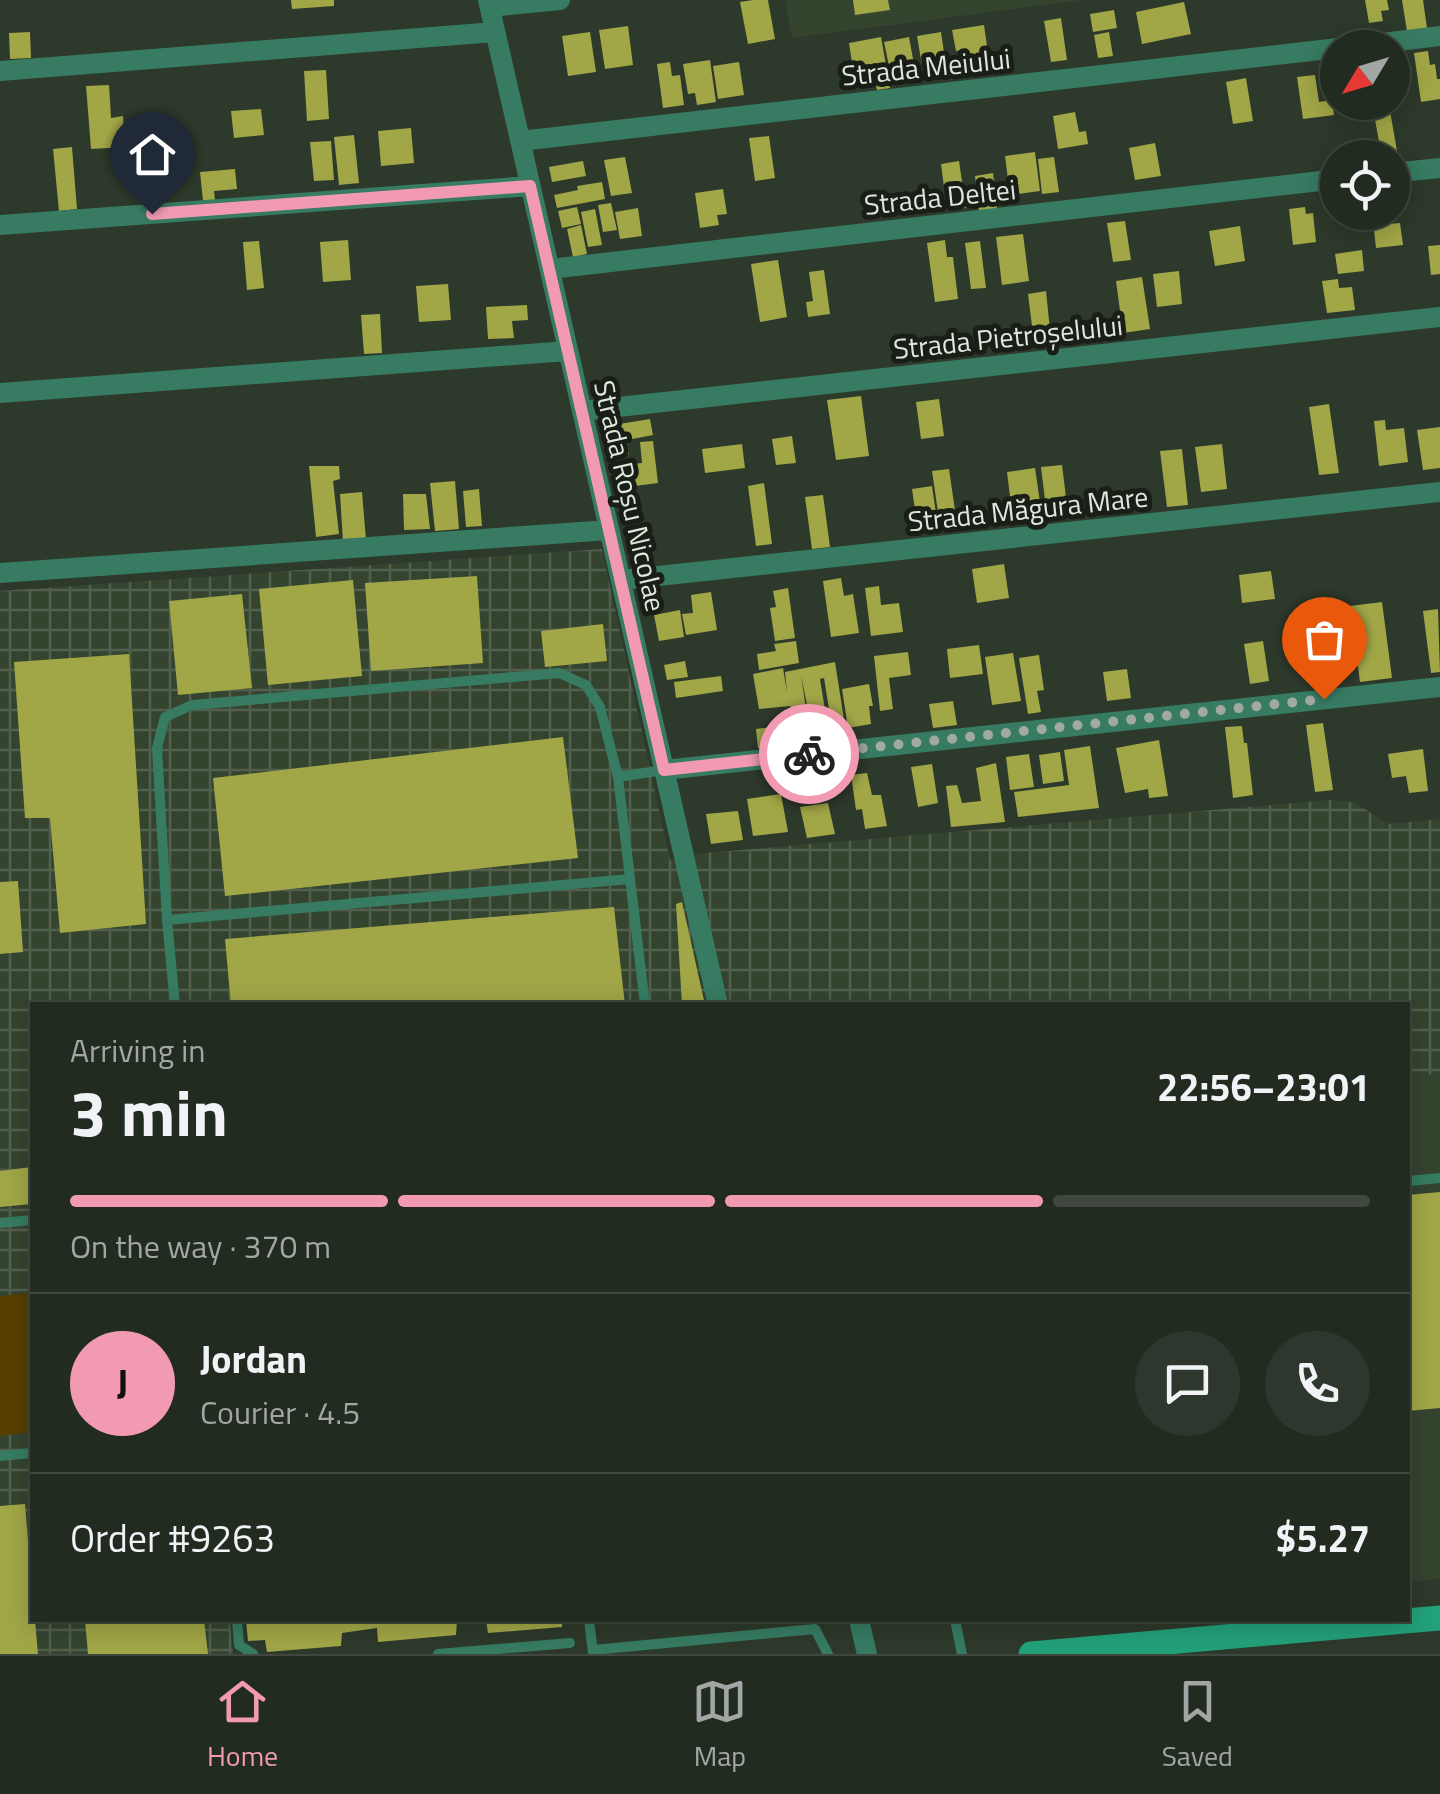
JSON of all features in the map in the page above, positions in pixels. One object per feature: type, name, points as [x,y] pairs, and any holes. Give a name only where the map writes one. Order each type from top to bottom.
[{"type":"street","points":[[489,4],[560,0]]},
{"type":"street","name":"Strada Roșu Nicolae","points":[[489,4],[717,1002]]},
{"type":"street","points":[[0,71],[496,32]]},
{"type":"street","name":"Strada Meiului","points":[[1410,40],[1440,36]]},
{"type":"street","name":"Strada Meiului","points":[[520,141],[1320,50]]},
{"type":"street","points":[[1410,171],[1440,168]]},
{"type":"street","name":"Strada Deltei","points":[[550,269],[1320,182]]},
{"type":"street","points":[[0,225],[530,186]]},
{"type":"street","name":"Strada Pietroșelului","points":[[582,412],[1440,317]]},
{"type":"street","points":[[0,392],[568,351]]},
{"type":"street","name":"Strada Măgura Mare","points":[[621,580],[1440,492]]},
{"type":"street","points":[[0,572],[610,530]]},
{"type":"street","points":[[664,770],[1440,687]]},
{"type":"street","points":[[1410,1619],[1440,1618]]},
{"type":"street","points":[[859,1622],[867,1654]]},
{"type":"street","points":[[1032,1654],[1259,1627],[1360,1622]]},
{"type":"lane","points":[[175,1002],[157,748],[164,717],[192,705],[558,673],[586,685],[600,707],[618,777],[645,1002]]},
{"type":"lane","points":[[618,777],[664,770]]},
{"type":"lane","points":[[167,920],[630,879]]},
{"type":"lane","points":[[1410,1181],[1440,1178]]},
{"type":"lane","points":[[0,1223],[30,1220]]},
{"type":"lane","points":[[0,1456],[30,1453]]},
{"type":"lane","points":[[237,1622],[239,1645],[253,1654]]},
{"type":"lane","points":[[590,1622],[593,1652],[815,1629],[828,1654]]},
{"type":"lane","points":[[955,1622],[962,1654]]},
{"type":"lane","points":[[438,1654],[570,1643]]},
{"type":"shaded area","points":[[785,0],[1082,0],[792,38]]},
{"type":"shaded area","points":[[602,549],[670,860],[704,853],[1330,800],[1354,802],[1388,824],[1440,819],[1440,1073],[1410,1077],[1410,1002],[30,1002],[30,1622],[230,1622],[233,1654],[0,1654],[0,591]]},
{"type":"shaded area","points":[[1440,1073],[1440,1579],[1410,1582],[1410,1077]]},
{"type":"shaded area","points":[[30,1293],[30,1432],[0,1436],[0,1296]]},
{"type":"building","points":[[291,0],[334,0],[334,6],[292,9]]},
{"type":"building","points":[[768,0],[775,39],[748,44],[740,2]]},
{"type":"building","points":[[853,0],[888,0],[890,10],[855,15]]},
{"type":"building","points":[[1365,0],[1387,0],[1389,10],[1381,11],[1383,21],[1369,23]]},
{"type":"building","points":[[1402,0],[1423,0],[1427,28],[1407,30]]},
{"type":"building","points":[[1184,2],[1191,34],[1142,44],[1136,12]]},
{"type":"building","points":[[1114,10],[1117,28],[1093,32],[1090,14]]},
{"type":"building","points":[[1061,18],[1067,60],[1051,62],[1044,21]]},
{"type":"building","points":[[984,25],[989,60],[968,63],[966,49],[956,51],[952,30]]},
{"type":"building","points":[[628,26],[633,65],[605,69],[599,30]]},
{"type":"building","points":[[30,32],[31,58],[10,59],[9,33]]},
{"type":"building","points":[[590,32],[596,72],[568,76],[562,36]]},
{"type":"building","points":[[941,32],[947,73],[924,77],[917,36]]},
{"type":"building","points":[[1109,32],[1113,56],[1098,58],[1094,35]]},
{"type":"building","points":[[881,37],[890,88],[877,90],[873,66],[853,70],[849,43]]},
{"type":"building","points":[[909,37],[916,75],[892,80],[884,42]]},
{"type":"building","points":[[1428,51],[1430,65],[1435,64],[1440,79],[1440,99],[1421,102],[1414,53]]},
{"type":"building","points":[[710,60],[716,102],[697,105],[695,93],[688,94],[683,64]]},
{"type":"building","points":[[670,62],[672,76],[680,75],[684,105],[663,108],[657,64]]},
{"type":"building","points":[[739,62],[744,95],[718,99],[713,66]]},
{"type":"building","points":[[326,70],[329,119],[307,121],[304,71]]},
{"type":"building","points":[[1315,75],[1320,117],[1303,119],[1297,77]]},
{"type":"building","points":[[1246,78],[1253,121],[1233,124],[1226,82]]},
{"type":"building","points":[[109,85],[111,118],[123,116],[125,147],[91,149],[86,86]]},
{"type":"building","points":[[261,109],[264,135],[234,138],[231,111]]},
{"type":"building","points":[[1075,112],[1079,132],[1086,131],[1088,144],[1058,149],[1053,116]]},
{"type":"building","points":[[1375,120],[1392,120],[1395,140],[1379,140]]},
{"type":"building","points":[[411,128],[414,163],[381,166],[378,131]]},
{"type":"building","points":[[354,135],[359,183],[339,185],[334,137]]},
{"type":"building","points":[[769,136],[775,178],[755,181],[749,138]]},
{"type":"building","points":[[331,141],[334,180],[314,181],[310,142]]},
{"type":"building","points":[[1155,143],[1161,176],[1135,180],[1129,148]]},
{"type":"building","points":[[72,147],[77,209],[59,211],[53,149]]},
{"type":"building","points":[[1035,152],[1040,191],[1010,195],[1005,156]]},
{"type":"building","points":[[625,157],[632,193],[611,196],[604,160]]},
{"type":"building","points":[[1054,157],[1059,192],[1042,194],[1038,159]]},
{"type":"building","points":[[583,161],[586,176],[552,182],[549,167]]},
{"type":"building","points":[[959,161],[966,208],[947,210],[941,164]]},
{"type":"building","points":[[235,169],[237,189],[214,191],[215,200],[203,201],[200,172]]},
{"type":"building","points":[[993,173],[997,210],[979,212],[975,176]]},
{"type":"building","points":[[602,182],[605,199],[557,208],[554,195]]},
{"type":"building","points":[[723,189],[727,214],[717,215],[719,225],[700,228],[695,193]]},
{"type":"building","points":[[611,203],[617,230],[603,232],[598,205]]},
{"type":"building","points":[[577,207],[581,224],[562,228],[558,211]]},
{"type":"building","points":[[1305,207],[1306,214],[1313,213],[1316,242],[1293,245],[1289,209]]},
{"type":"building","points":[[638,208],[642,236],[620,239],[615,212]]},
{"type":"building","points":[[595,209],[602,245],[588,247],[581,212]]},
{"type":"building","points":[[1125,221],[1131,260],[1113,262],[1107,223]]},
{"type":"building","points":[[581,225],[587,254],[573,257],[567,229]]},
{"type":"building","points":[[1240,226],[1245,261],[1215,266],[1209,231]]},
{"type":"building","points":[[1374,230],[1401,230],[1403,245],[1376,248]]},
{"type":"building","points":[[1023,234],[1029,281],[1002,285],[996,237]]},
{"type":"building","points":[[348,240],[351,280],[323,282],[320,242]]},
{"type":"building","points":[[945,240],[947,257],[953,257],[958,299],[935,302],[927,243]]},
{"type":"building","points":[[259,241],[264,288],[247,290],[243,242]]},
{"type":"building","points":[[980,241],[986,288],[971,289],[965,243]]},
{"type":"building","points":[[1440,245],[1440,274],[1431,275],[1428,246]]},
{"type":"building","points":[[1362,250],[1364,271],[1338,274],[1335,254]]},
{"type":"building","points":[[778,260],[787,317],[760,322],[751,264]]},
{"type":"building","points":[[824,270],[830,314],[808,317],[806,302],[813,301],[809,272]]},
{"type":"building","points":[[1179,271],[1182,304],[1157,307],[1153,274]]},
{"type":"building","points":[[1142,277],[1150,329],[1123,333],[1116,281]]},
{"type":"building","points":[[1338,279],[1339,288],[1352,287],[1355,310],[1327,313],[1322,281]]},
{"type":"building","points":[[448,284],[451,320],[419,322],[416,286]]},
{"type":"building","points":[[1046,291],[1051,340],[1034,342],[1028,294]]},
{"type":"building","points":[[527,305],[528,320],[512,321],[514,338],[488,339],[486,307]]},
{"type":"building","points":[[380,314],[382,353],[364,354],[361,315]]},
{"type":"building","points":[[861,396],[869,456],[836,460],[827,400]]},
{"type":"building","points":[[939,399],[944,436],[921,439],[916,402]]},
{"type":"building","points":[[1329,404],[1339,473],[1319,475],[1309,407]]},
{"type":"building","points":[[650,419],[653,435],[627,440],[629,454],[613,457],[607,426]]},
{"type":"building","points":[[1385,420],[1386,430],[1404,428],[1408,462],[1379,466],[1374,421]]},
{"type":"building","points":[[1440,427],[1440,468],[1423,470],[1417,430]]},
{"type":"building","points":[[792,436],[796,463],[776,465],[772,439]]},
{"type":"building","points":[[653,441],[658,483],[619,488],[616,466],[642,463],[640,442]]},
{"type":"building","points":[[742,444],[745,468],[705,473],[702,449]]},
{"type":"building","points":[[1222,444],[1227,489],[1201,492],[1195,447]]},
{"type":"building","points":[[1182,449],[1188,505],[1167,507],[1160,451]]},
{"type":"building","points":[[1062,465],[1068,513],[1047,516],[1041,467]]},
{"type":"building","points":[[309,466],[339,466],[340,479],[333,481],[339,534],[316,537]]},
{"type":"building","points":[[1035,468],[1041,509],[1012,513],[1007,472]]},
{"type":"building","points":[[949,469],[957,524],[940,526],[932,471]]},
{"type":"building","points":[[455,481],[459,529],[435,531],[430,483]]},
{"type":"building","points":[[764,483],[772,544],[756,546],[748,486]]},
{"type":"building","points":[[932,486],[938,527],[918,530],[912,489]]},
{"type":"building","points":[[479,489],[482,526],[466,527],[463,491]]},
{"type":"building","points":[[362,492],[366,540],[343,542],[340,494]]},
{"type":"building","points":[[403,494],[426,494],[430,529],[404,530]]},
{"type":"building","points":[[823,495],[830,547],[812,549],[805,497]]},
{"type":"building","points":[[1004,564],[1009,598],[977,603],[972,569]]},
{"type":"building","points":[[1271,571],[1275,599],[1242,603],[1239,575]]},
{"type":"building","points":[[477,576],[483,663],[371,671],[365,583]]},
{"type":"building","points":[[841,578],[844,596],[853,594],[859,633],[831,637],[823,581]]},
{"type":"building","points":[[353,580],[362,676],[268,685],[259,589]]},
{"type":"building","points":[[879,586],[881,605],[899,603],[903,632],[871,636],[865,588]]},
{"type":"building","points":[[788,588],[795,638],[775,641],[770,608],[776,607],[773,591]]},
{"type":"building","points":[[711,592],[717,630],[686,635],[682,614],[693,613],[691,595]]},
{"type":"building","points":[[242,594],[252,688],[178,695],[169,601]]},
{"type":"building","points":[[1382,602],[1392,678],[1360,682],[1350,606]]},
{"type":"building","points":[[1438,609],[1440,672],[1431,673],[1423,611]]},
{"type":"building","points":[[680,610],[684,637],[659,641],[654,615]]},
{"type":"building","points":[[603,624],[607,661],[545,667],[541,631]]},
{"type":"building","points":[[796,641],[799,663],[759,670],[757,654],[776,651],[774,644]]},
{"type":"building","points":[[1263,641],[1269,681],[1250,684],[1244,644]]},
{"type":"building","points":[[979,645],[983,674],[950,678],[947,649]]},
{"type":"building","points":[[908,652],[911,675],[889,678],[893,709],[880,711],[874,656]]},
{"type":"building","points":[[1013,653],[1021,701],[992,705],[985,657]]},
{"type":"building","points":[[129,654],[146,924],[60,933],[50,818],[25,818],[14,662]]},
{"type":"building","points":[[1039,655],[1044,690],[1037,691],[1041,712],[1028,714],[1019,658]]},
{"type":"building","points":[[685,661],[688,677],[667,680],[664,665]]},
{"type":"building","points":[[835,662],[845,726],[832,728],[824,678],[820,679],[827,722],[811,725],[801,675],[811,742],[796,744],[790,706],[759,709],[753,674],[783,668],[787,692],[785,672]]},
{"type":"building","points":[[1127,669],[1131,698],[1107,701],[1103,672]]},
{"type":"building","points":[[721,676],[723,691],[676,698],[674,682]]},
{"type":"building","points":[[869,684],[871,724],[848,728],[842,689]]},
{"type":"building","points":[[953,701],[957,725],[933,728],[929,704]]},
{"type":"building","points":[[1323,723],[1333,790],[1315,792],[1306,725]]},
{"type":"building","points":[[1242,726],[1253,795],[1233,798],[1225,727]]},
{"type":"building","points":[[774,727],[776,746],[758,748],[756,729]]},
{"type":"building","points":[[563,737],[578,858],[225,896],[213,778]]},
{"type":"building","points":[[1159,740],[1168,796],[1149,798],[1148,789],[1125,793],[1116,748]]},
{"type":"building","points":[[1090,746],[1099,808],[1018,817],[1014,792],[1069,785],[1064,750]]},
{"type":"building","points":[[1423,749],[1428,791],[1409,793],[1406,776],[1392,778],[1388,754]]},
{"type":"building","points":[[1060,752],[1064,781],[1043,784],[1039,755]]},
{"type":"building","points":[[1029,754],[1034,787],[1010,790],[1006,757]]},
{"type":"building","points":[[996,763],[1005,822],[951,827],[946,786],[957,785],[962,803],[981,801],[976,768]]},
{"type":"building","points":[[932,764],[938,803],[918,807],[911,767]]},
{"type":"building","points":[[867,773],[872,795],[881,795],[887,826],[865,829],[862,809],[856,810],[851,775]]},
{"type":"building","points":[[781,794],[788,832],[753,836],[747,799]]},
{"type":"building","points":[[828,803],[835,834],[807,838],[800,807]]},
{"type":"building","points":[[738,811],[743,840],[711,844],[706,814]]},
{"type":"building","points":[[18,881],[23,952],[0,954],[0,882]]},
{"type":"building","points":[[682,902],[704,1002],[682,1002],[676,904]]},
{"type":"building","points":[[614,907],[625,1002],[231,1002],[225,939]]},
{"type":"building","points":[[30,1167],[30,1204],[0,1207],[0,1171]]},
{"type":"building","points":[[1440,1192],[1440,1408],[1410,1411],[1410,1195]]},
{"type":"building","points":[[25,1504],[30,1622],[35,1622],[38,1654],[0,1654],[0,1506]]},
{"type":"building","points":[[85,1622],[204,1622],[208,1654],[88,1654]]},
{"type":"building","points":[[246,1622],[457,1622],[456,1635],[378,1642],[377,1628],[342,1633],[341,1646],[267,1652],[265,1640],[248,1641]]},
{"type":"building","points":[[486,1622],[562,1622],[562,1627],[488,1633]]},
{"type":"way so far","points":[[809,754],[1324,699]]},
{"type":"route","points":[[152,214],[530,186],[664,770],[809,754]]}]
